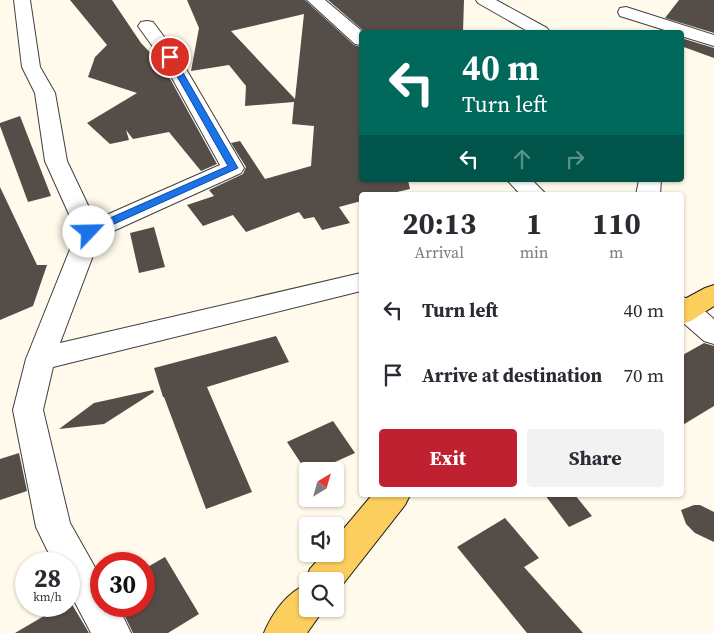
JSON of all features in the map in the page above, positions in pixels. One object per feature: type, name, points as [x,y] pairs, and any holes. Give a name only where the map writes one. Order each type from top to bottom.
[{"type":"main road","points":[[684,309],[714,294]]},
{"type":"main road","points":[[330,572],[391,497]]},
{"type":"main road","points":[[283,633],[299,613]]},
{"type":"street","points":[[22,0],[32,67],[44,93],[56,161],[89,232]]},
{"type":"street","points":[[315,0],[359,38]]},
{"type":"street","points":[[484,0],[537,30]]},
{"type":"street","points":[[626,12],[681,30]]},
{"type":"street","points":[[112,633],[54,527],[28,410],[40,359],[89,232],[233,168],[170,57],[146,26]]},
{"type":"street","points":[[684,31],[714,41]]},
{"type":"street","points":[[520,182],[532,192]]},
{"type":"street","points":[[40,359],[359,282]]},
{"type":"street","points":[[684,311],[714,334]]},
{"type":"building","points":[[70,0],[112,0],[141,43],[163,66],[217,164],[201,171],[169,132],[133,139],[126,130],[129,140],[110,144],[87,123],[137,93],[88,77],[95,57],[107,45]]},
{"type":"building","points":[[187,0],[305,0],[354,45],[359,46],[359,182],[408,182],[410,189],[397,192],[359,192],[359,202],[339,207],[350,223],[322,230],[314,217],[304,219],[299,212],[246,232],[233,215],[203,226],[187,205],[214,196],[209,190],[243,174],[246,167],[231,143],[240,141],[265,179],[311,166],[314,126],[292,124],[294,102],[245,106],[246,86],[229,65],[191,71],[199,28]],"holes":[[[304,14],[295,99],[231,31]]]},
{"type":"building","points":[[328,0],[464,0],[463,30],[363,30]]},
{"type":"building","points":[[679,0],[714,0],[714,33],[665,18]]},
{"type":"building","points":[[684,39],[714,48],[714,58],[684,47]]},
{"type":"building","points":[[20,116],[51,196],[28,202],[0,126],[0,123]]},
{"type":"building","points":[[0,187],[37,265],[47,265],[33,306],[0,320]]},
{"type":"building","points":[[154,227],[165,267],[139,273],[130,233]]},
{"type":"building","points":[[276,336],[289,362],[207,387],[252,492],[206,509],[163,397],[154,368]]},
{"type":"building","points":[[704,343],[714,346],[714,406],[684,424],[684,354]]},
{"type":"building","points":[[153,390],[154,392],[104,424],[59,429],[94,403]]},
{"type":"building","points":[[333,421],[355,453],[335,462],[300,462],[287,442]]},
{"type":"building","points":[[19,453],[27,491],[0,500],[0,459]]},
{"type":"building","points":[[546,497],[577,497],[592,516],[569,527]]},
{"type":"building","points":[[694,505],[700,505],[714,512],[714,542],[695,533],[686,524],[681,510]]},
{"type":"building","points":[[505,518],[539,558],[524,567],[583,633],[527,633],[457,547]]},
{"type":"building","points":[[165,557],[199,614],[168,633],[133,633],[125,617],[155,617],[155,563]]},
{"type":"building","points":[[42,617],[80,617],[89,633],[15,633]]},
{"type":"route","points":[[89,232],[233,168],[170,57]]}]
